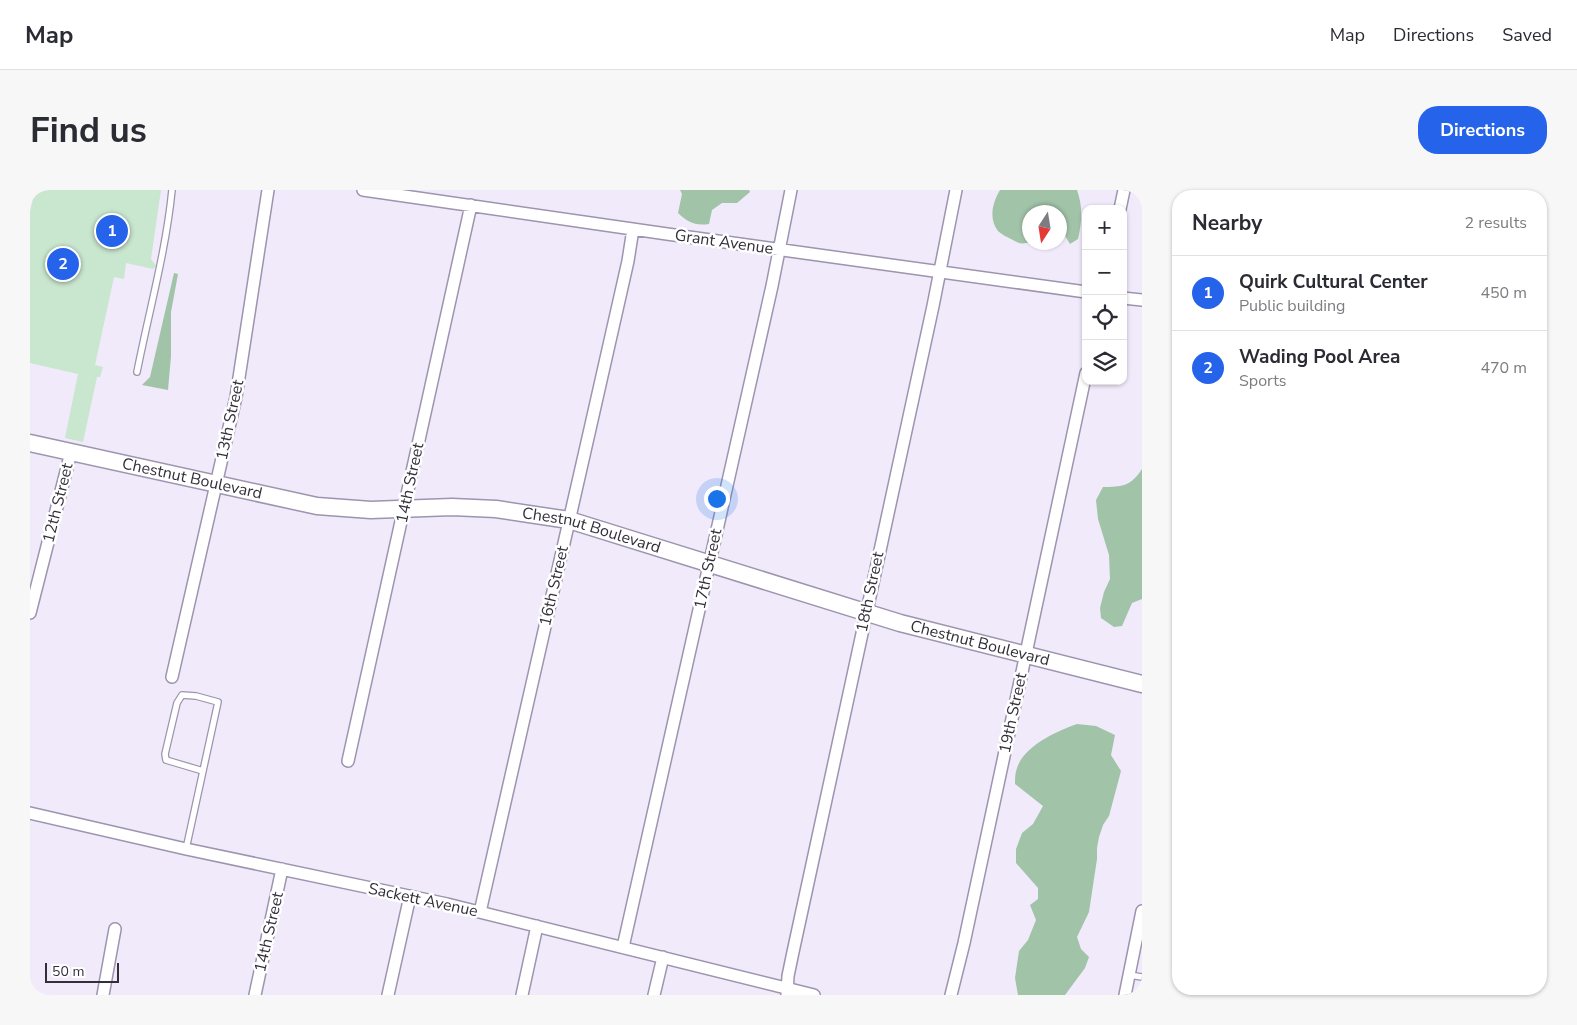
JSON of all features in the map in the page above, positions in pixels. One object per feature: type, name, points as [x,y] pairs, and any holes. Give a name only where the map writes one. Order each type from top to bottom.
[{"type":"street","name":"13th Street","points":[[172,677],[236,397],[268,190]]},
{"type":"street","name":"Grant Avenue","points":[[363,190],[1082,291]]},
{"type":"street","name":"17th Street","points":[[623,948],[791,190]]},
{"type":"street","name":"18th Street","points":[[787,992],[789,968],[940,272],[956,190]]},
{"type":"street","points":[[1121,205],[1124,190]]},
{"type":"street","name":"14th Street","points":[[348,761],[470,205]]},
{"type":"street","name":"16th Street","points":[[480,912],[626,270],[633,229]]},
{"type":"street","points":[[1127,298],[1142,300]]},
{"type":"street","name":"19th Street","points":[[951,995],[1083,385]]},
{"type":"street","name":"Chestnut Boulevard","points":[[30,443],[317,506],[371,510],[459,507],[496,508],[569,520],[866,613],[1142,684]]},
{"type":"street","name":"12th Street","points":[[30,613],[71,452]]},
{"type":"street","name":"Sackett Avenue","points":[[30,813],[480,912],[663,957],[787,992],[814,995]]},
{"type":"street","name":"14th Street","points":[[255,995],[282,869]]},
{"type":"street","points":[[388,995],[410,896]]},
{"type":"street","points":[[1125,995],[1142,911]]},
{"type":"street","points":[[522,995],[538,926]]},
{"type":"street","points":[[103,995],[115,929]]},
{"type":"street","points":[[654,995],[663,957]]},
{"type":"lane","points":[[137,372],[165,244],[172,190]]},
{"type":"lane","points":[[186,848],[203,771],[218,702],[196,696],[182,695],[177,703],[165,754],[166,760],[203,771]]},
{"type":"lane","points":[[1129,975],[1142,978]]},
{"type":"green space","points":[[35,190],[161,190],[151,259],[156,266],[153,269],[126,263],[124,279],[114,277],[95,365],[103,367],[100,377],[97,377],[83,442],[65,438],[78,374],[30,363],[30,212]]},
{"type":"green space","points":[[680,190],[749,190],[750,192],[737,203],[722,203],[712,210],[709,224],[695,224],[678,213],[682,194]]},
{"type":"green space","points":[[1000,190],[1077,190],[1081,214],[1078,239],[1070,244],[1067,239],[1067,205],[1022,205],[1022,243],[1016,242],[998,231],[995,226],[992,215],[995,200]]},
{"type":"green space","points":[[174,273],[178,274],[171,312],[171,356],[168,390],[142,385],[150,377]]},
{"type":"green space","points":[[1142,469],[1142,599],[1132,603],[1122,626],[1114,627],[1101,618],[1100,608],[1110,579],[1109,555],[1098,519],[1096,500],[1103,487],[1116,487],[1126,484],[1134,479]]},
{"type":"green space","points":[[1077,724],[1096,726],[1115,735],[1111,755],[1121,771],[1109,816],[1103,825],[1099,837],[1089,912],[1077,937],[1081,949],[1089,957],[1085,968],[1065,995],[1018,995],[1015,978],[1019,951],[1028,940],[1036,920],[1030,905],[1038,899],[1038,888],[1016,863],[1016,849],[1022,833],[1033,824],[1043,806],[1015,784],[1016,772],[1021,760],[1034,746],[1051,735]]},
{"type":"water","points":[[63,256],[70,259],[73,266],[70,273],[63,276],[56,273],[53,266],[56,259]]},
{"type":"place","name":"Quirk Cultural Center","points":[[112,231]]},
{"type":"place","name":"Wading Pool Area","points":[[63,264]]}]
